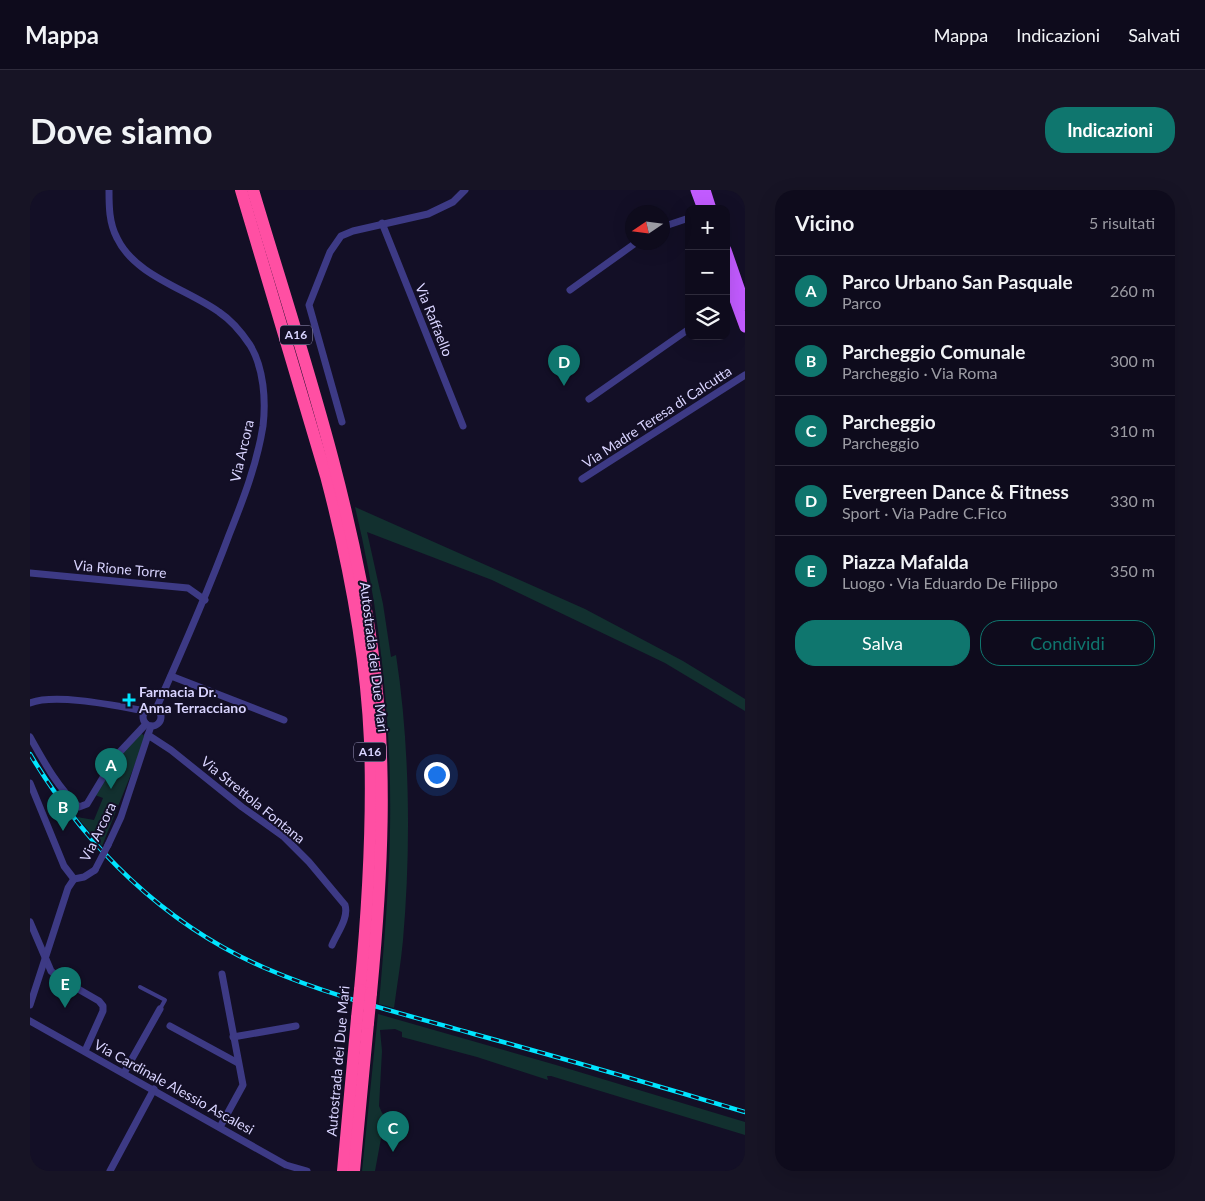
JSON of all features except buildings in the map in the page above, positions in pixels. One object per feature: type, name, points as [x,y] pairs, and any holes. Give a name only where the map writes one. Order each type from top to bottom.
[{"type":"highway","name":"Autostrada dei Due Mari","points":[[241,190],[326,476],[350,580],[360,642],[370,740],[371,794],[365,991],[354,1171]]},
{"type":"highway","name":"Autostrada dei Due Mari","points":[[253,190],[349,521],[364,596],[372,650],[380,740],[382,803],[381,875],[365,991]]},
{"type":"highway","name":"Autostrada dei Due Mari","points":[[343,1171],[363,1021]]},
{"type":"main road","points":[[696,190],[702,205]]},
{"type":"main road","points":[[705,190],[710,205]]},
{"type":"main road","points":[[730,264],[745,327]]},
{"type":"main road","points":[[730,282],[740,300]]},
{"type":"street","name":"Via Arcora","points":[[109,190],[110,214],[116,238],[128,255],[143,268],[220,313],[235,326],[250,346],[258,366],[264,403],[262,426],[245,492],[205,600],[156,709],[160,714],[160,720],[157,725],[148,725]]},
{"type":"street","points":[[342,422],[309,305],[330,252],[341,236],[353,230],[428,214],[454,202],[465,190]]},
{"type":"street","points":[[670,224],[685,219]]},
{"type":"street","name":"Via Raffaello","points":[[382,223],[463,426]]},
{"type":"street","points":[[570,290],[625,250]]},
{"type":"street","points":[[589,399],[685,332]]},
{"type":"street","name":"Via Madre Teresa di Calcutta","points":[[582,480],[745,375]]},
{"type":"street","name":"Via Rione Torre","points":[[30,573],[188,588],[205,600]]},
{"type":"street","points":[[171,676],[284,720]]},
{"type":"street","points":[[30,703],[56,700],[89,702],[145,711],[150,708],[156,709]]},
{"type":"street","name":"Via Arcora","points":[[74,878],[84,877],[95,870],[121,817],[148,735],[148,725],[143,719],[145,711]]},
{"type":"street","points":[[30,737],[67,796],[79,807],[87,804],[116,756],[148,725]]},
{"type":"street","name":"Via Strettola Fontana","points":[[148,735],[171,750],[284,838],[309,862],[345,905],[344,920],[332,945]]},
{"type":"street","points":[[30,783],[64,866],[74,878],[68,888],[30,1005]]},
{"type":"street","points":[[30,922],[51,971],[59,978],[99,1001],[103,1006],[103,1011],[85,1051]]},
{"type":"street","points":[[220,1127],[242,1085],[222,974]]},
{"type":"street","points":[[124,1073],[160,1009]]},
{"type":"street","name":"Via Cardinale Alessio Ascalesi","points":[[30,1020],[220,1127],[284,1168],[308,1171]]},
{"type":"street","points":[[170,1026],[238,1063]]},
{"type":"street","points":[[233,1037],[296,1026]]},
{"type":"street","points":[[110,1171],[154,1089]]},
{"type":"lane","points":[[140,986],[165,1000],[160,1009]]},
{"type":"green space","points":[[355,507],[585,609],[683,661],[745,699],[745,711],[665,663],[492,580],[367,532],[383,604],[391,657],[396,655],[404,725],[408,797],[406,905],[394,1008],[379,1004],[390,830],[389,750],[383,668],[371,586]]},
{"type":"green space","points":[[140,734],[146,737],[102,846],[77,817],[94,820],[103,798],[95,795],[124,750]]},
{"type":"green space","points":[[378,1014],[745,1122],[745,1135],[551,1076],[547,1076],[548,1080],[477,1057],[402,1037],[402,1032],[395,1029],[380,1030],[382,1051],[379,1106],[382,1113],[390,1121],[382,1133],[375,1171],[362,1171]]},
{"type":"railway","points":[[30,754],[52,788],[102,851],[161,906],[228,950],[265,968],[316,988],[745,1112]]},
{"type":"place","name":"Evergreen Dance & Fitness","points":[[564,386]]},
{"type":"place","name":"Farmacia Dr. Anna Terracciano","points":[[129,700]]},
{"type":"place","name":"Parco Urbano San Pasquale","points":[[111,789]]},
{"type":"place","name":"Parcheggio Comunale","points":[[63,831]]},
{"type":"place","name":"Piazza Mafalda","points":[[65,1008]]},
{"type":"place","name":"Parcheggio","points":[[393,1152]]}]
